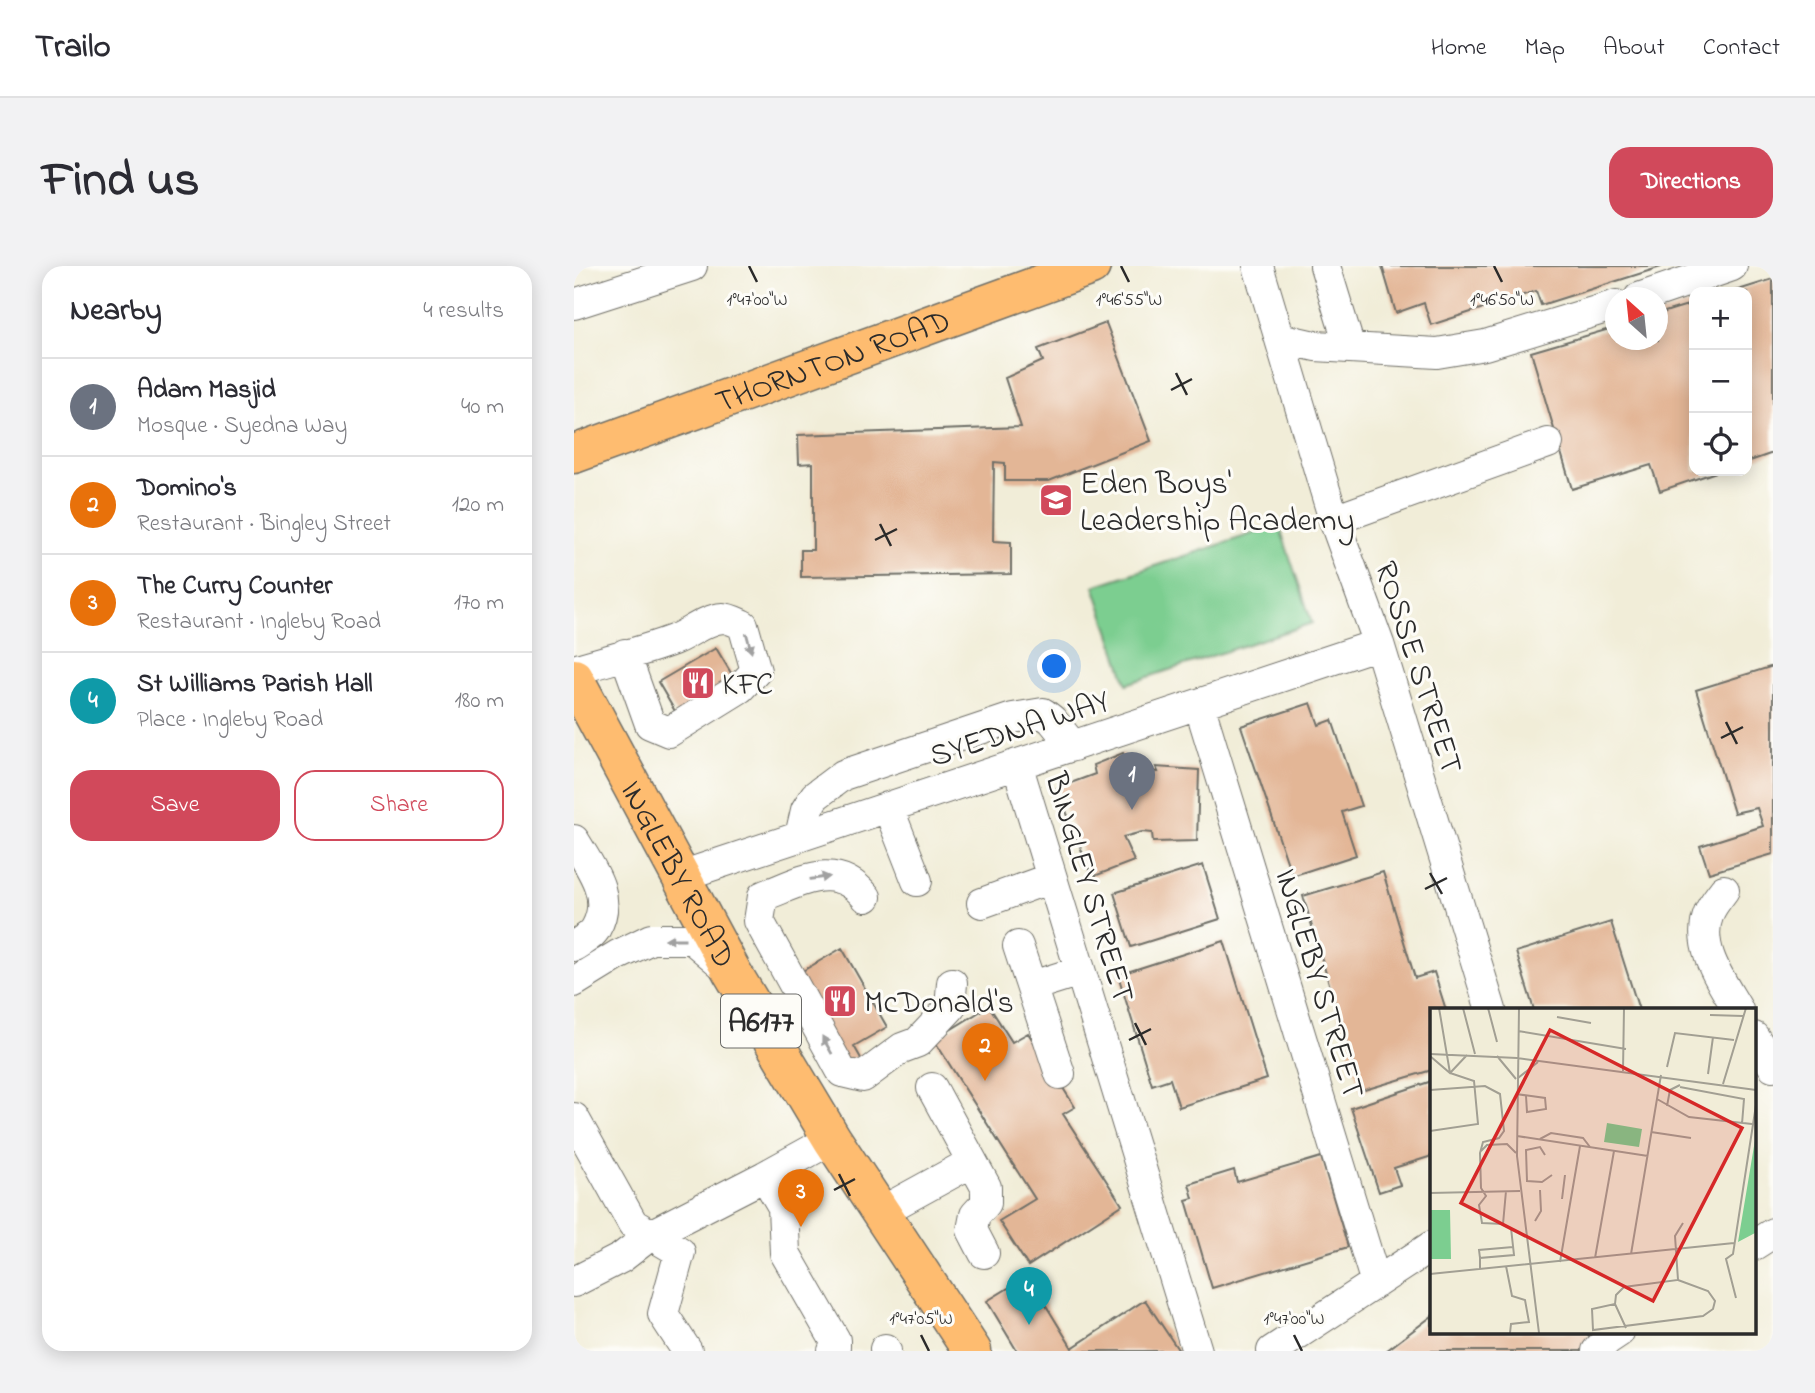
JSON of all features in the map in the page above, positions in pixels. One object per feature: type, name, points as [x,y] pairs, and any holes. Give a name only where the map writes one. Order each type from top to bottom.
[{"type":"main road","name":"THORNTON ROAD","points":[[574,454],[1040,275],[1091,266]]},
{"type":"main road","points":[[574,480],[611,441]]},
{"type":"main road","name":"INGLEBY ROAD","points":[[574,678],[732,972],[878,1213],[972,1351]]},
{"type":"street","points":[[574,304],[692,266]]},
{"type":"street","name":"ROSSE STREET","points":[[1258,266],[1334,520],[1379,644],[1491,1008]]},
{"type":"street","points":[[1325,266],[1350,348]]},
{"type":"street","points":[[1668,288],[1732,266]]},
{"type":"street","points":[[1280,338],[1315,346],[1437,353],[1485,345],[1605,308]]},
{"type":"street","points":[[1334,520],[1548,443]]},
{"type":"street","points":[[574,670],[625,654],[676,639],[690,630],[724,618],[743,625],[756,671],[740,688],[669,732],[650,724],[625,654]]},
{"type":"street","name":"SYEDNA WAY","points":[[681,876],[1379,644]]},
{"type":"street","name":"INGLEBY STREET","points":[[1199,704],[1376,1283]]},
{"type":"street","points":[[800,836],[806,810],[828,775],[844,775],[1024,715],[1043,713],[1073,746]]},
{"type":"street","name":"BINGLEY STREET","points":[[1017,764],[1196,1351]]},
{"type":"street","points":[[888,807],[917,881]]},
{"type":"street","points":[[574,839],[601,887],[602,911],[595,931],[574,946]]},
{"type":"street","points":[[866,897],[856,885],[841,877],[821,875],[763,896],[759,921],[842,1072],[863,1077],[902,1048],[909,1031],[952,983]]},
{"type":"street","points":[[982,903],[1051,878]]},
{"type":"street","points":[[1724,890],[1708,914],[1706,944],[1715,971],[1737,1008]]},
{"type":"street","points":[[574,982],[618,955],[651,939],[692,939],[732,972]]},
{"type":"street","points":[[1018,946],[1060,1074]]},
{"type":"street","points":[[1032,986],[1080,971]]},
{"type":"street","points":[[1756,1036],[1773,1025]]},
{"type":"street","points":[[1756,1040],[1773,1066]]},
{"type":"street","points":[[932,1087],[986,1187],[986,1203],[975,1216],[972,1230],[984,1253]]},
{"type":"street","points":[[574,1118],[633,1224],[680,1252],[663,1314],[687,1351]]},
{"type":"street","points":[[574,1282],[621,1258],[652,1234],[765,1177],[832,1139]]},
{"type":"street","points":[[878,1213],[972,1162]]},
{"type":"street","points":[[765,1177],[783,1207],[785,1253],[835,1339],[832,1351]]},
{"type":"street","points":[[1756,1244],[1773,1233]]},
{"type":"street","points":[[1272,1351],[1430,1247]]},
{"type":"street","points":[[1597,1351],[1616,1334]]},
{"type":"green space","points":[[1279,525],[1312,623],[1127,684],[1094,586]]},
{"type":"building","points":[[1382,266],[1661,267],[1541,305],[1536,291],[1431,325],[1424,303],[1396,313]]},
{"type":"building","points":[[1773,279],[1773,453],[1752,460],[1752,287],[1748,287]]},
{"type":"building","points":[[1689,305],[1689,476],[1704,476],[1660,491],[1651,465],[1572,489],[1531,352],[1605,330],[1605,350],[1668,350],[1668,311]]},
{"type":"building","points":[[1106,323],[1151,441],[1049,481],[1005,481],[1005,463],[994,462],[993,541],[1011,542],[1011,574],[801,577],[801,550],[813,550],[813,463],[799,464],[798,435],[1021,427],[1005,378],[1043,361],[1038,349]]},
{"type":"building","name":"KFC","points":[[716,648],[737,683],[679,718],[658,682]]},
{"type":"building","points":[[1773,666],[1773,854],[1709,873],[1700,846],[1763,826],[1757,808],[1734,813],[1696,690]]},
{"type":"building","points":[[1311,703],[1319,725],[1332,720],[1361,806],[1342,812],[1356,855],[1292,876],[1241,726]]},
{"type":"building","points":[[1123,753],[1130,770],[1158,772],[1156,767],[1199,770],[1197,841],[1153,842],[1152,833],[1142,832],[1123,837],[1134,861],[1092,877],[1057,788],[1095,774],[1093,765]]},
{"type":"building","points":[[1203,865],[1220,919],[1131,947],[1114,893]]},
{"type":"building","points":[[1383,872],[1415,978],[1434,972],[1445,1008],[1430,1008],[1430,1071],[1361,1091],[1303,896]]},
{"type":"building","points":[[1611,922],[1638,1008],[1533,1008],[1516,952]]},
{"type":"building","points":[[1224,941],[1267,1079],[1179,1107],[1170,1079],[1152,1085],[1118,975]]},
{"type":"building","name":"McDonald's","points":[[842,948],[887,1027],[854,1046],[863,1062],[848,1070],[794,976]]},
{"type":"building","points":[[989,1006],[1012,1042],[1028,1033],[1075,1107],[1063,1114],[1122,1205],[1028,1266],[999,1221],[1035,1199],[934,1040]]},
{"type":"building","points":[[1430,1082],[1430,1157],[1394,1168],[1400,1185],[1379,1192],[1351,1108]]},
{"type":"building","points":[[1321,1157],[1348,1247],[1212,1288],[1186,1200],[1193,1198],[1189,1184],[1234,1170],[1237,1182]]},
{"type":"building","points":[[1028,1276],[1072,1348],[1145,1300],[1179,1351],[1017,1351],[987,1301]]},
{"type":"building","points":[[1430,1318],[1430,1334],[1588,1334],[1596,1345],[1588,1351],[1386,1351]]},
{"type":"place","name":"Eden Boys' Leadership Academy","points":[[1056,500]]},
{"type":"place","name":"KFC","points":[[698,683]]},
{"type":"place","name":"Adam Masjid","points":[[1132,810]]},
{"type":"place","name":"McDonald's","points":[[840,1001]]},
{"type":"place","name":"Domino's","points":[[985,1081]]},
{"type":"place","name":"The Curry Counter","points":[[801,1227]]},
{"type":"place","name":"St Williams Parish Hall","points":[[1029,1325]]}]
